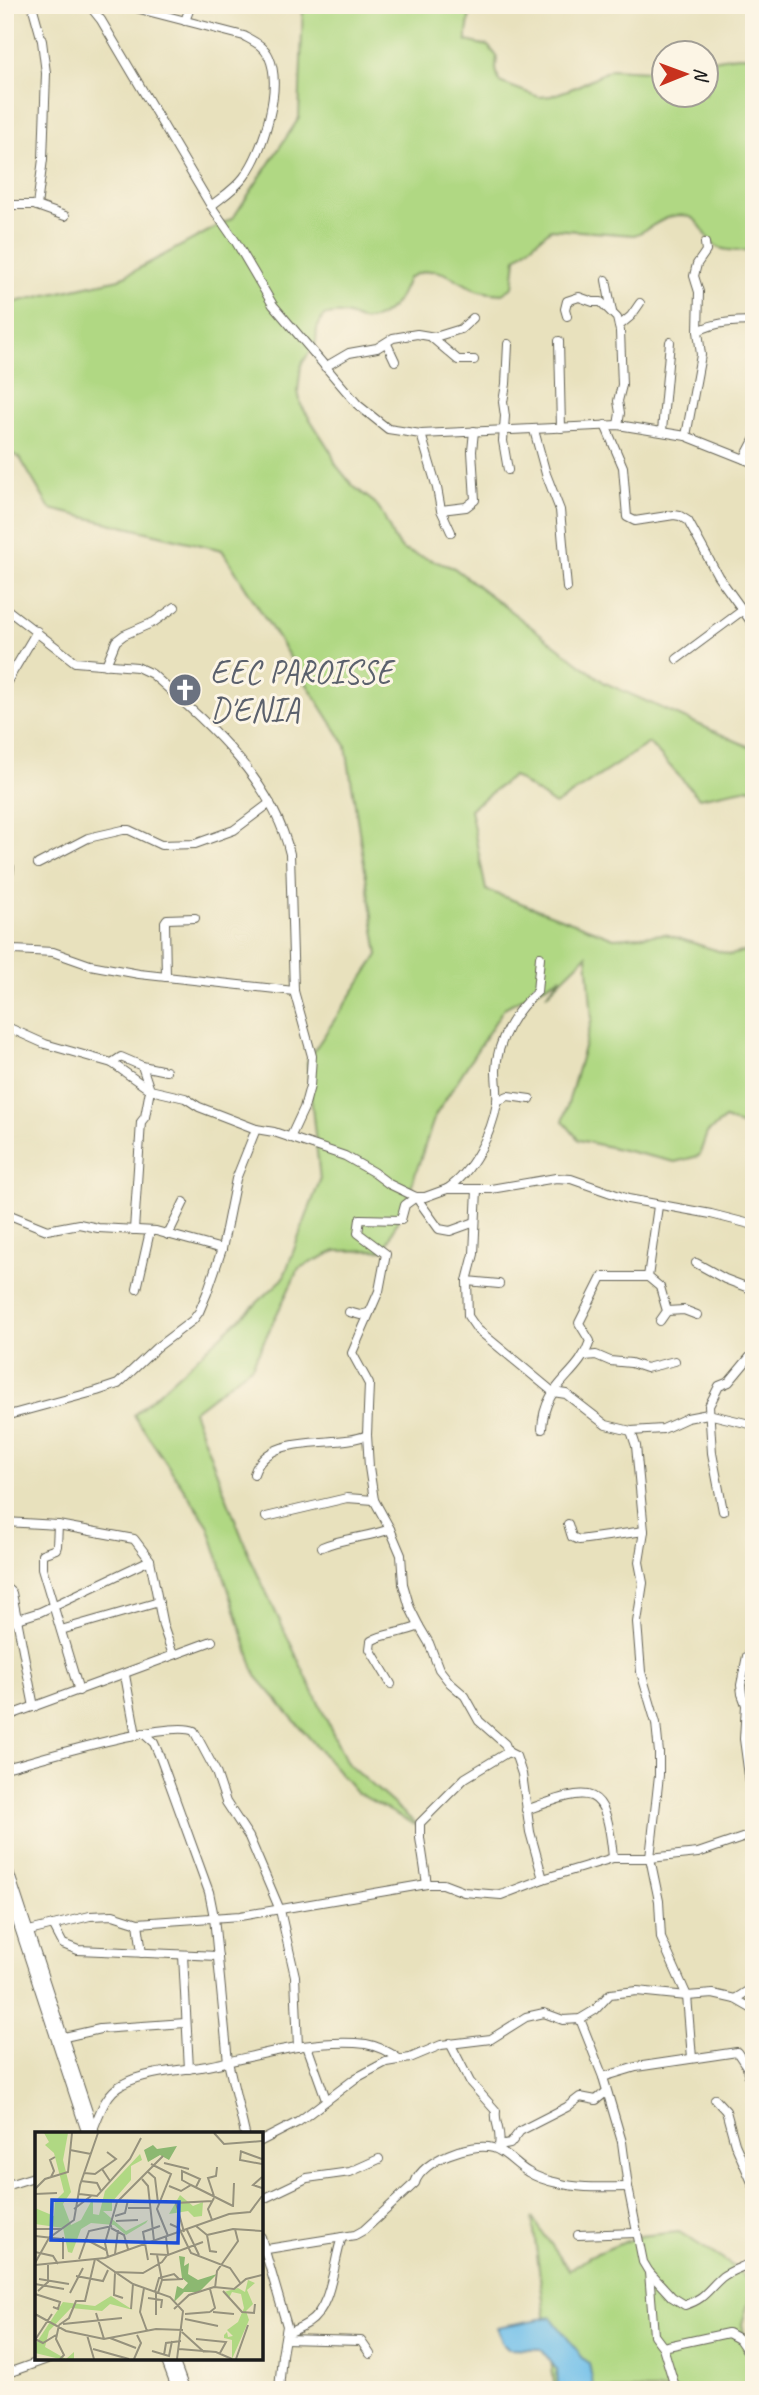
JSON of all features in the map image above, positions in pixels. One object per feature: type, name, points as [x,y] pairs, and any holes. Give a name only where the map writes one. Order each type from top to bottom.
[{"type":"highway","points":[[5,1872],[90,2132]]},
{"type":"highway","points":[[170,2360],[181,2390]]},
{"type":"street","points":[[32,5],[42,41],[46,74],[43,159],[37,206]]},
{"type":"street","points":[[89,5],[102,20],[211,206],[274,305],[358,405],[388,429],[421,435],[618,425],[686,436],[754,463]]},
{"type":"street","points":[[124,5],[244,36],[261,45],[270,58],[274,88],[269,121],[259,147],[244,176],[211,206]]},
{"type":"street","points":[[185,21],[191,5]]},
{"type":"street","points":[[5,205],[37,206],[65,216]]},
{"type":"street","points":[[686,436],[701,355],[698,331],[699,292],[694,276],[697,264],[706,251],[705,243]]},
{"type":"street","points":[[606,279],[612,312],[619,326],[622,356],[618,425]]},
{"type":"street","points":[[566,316],[568,301],[579,297],[601,302],[612,312]]},
{"type":"street","points":[[619,326],[631,316],[640,303]]},
{"type":"street","points":[[325,367],[349,353],[377,348],[393,338],[417,334],[431,337],[461,329],[473,318]]},
{"type":"street","points":[[698,331],[709,325],[754,321]]},
{"type":"street","points":[[431,337],[458,360],[474,360]]},
{"type":"street","points":[[559,341],[561,428]]},
{"type":"street","points":[[662,430],[670,342]]},
{"type":"street","points":[[387,344],[395,361]]},
{"type":"street","points":[[508,344],[503,402],[508,470]]},
{"type":"street","points":[[605,425],[623,467],[627,517],[635,521],[674,515],[688,521],[718,576],[754,626]]},
{"type":"street","points":[[534,430],[560,510],[567,588]]},
{"type":"street","points":[[441,510],[466,507],[475,500],[472,451],[474,431]]},
{"type":"street","points":[[421,435],[438,488],[441,510],[451,532]]},
{"type":"street","points":[[744,459],[754,440]]},
{"type":"street","points":[[106,665],[116,641],[154,622],[175,607]]},
{"type":"street","points":[[5,608],[75,662],[137,667],[152,674],[236,752],[270,803],[285,835],[290,854],[294,991],[312,1056],[312,1077],[304,1108],[290,1138]]},
{"type":"street","points":[[677,659],[743,610]]},
{"type":"street","points":[[5,685],[37,632]]},
{"type":"street","points":[[38,864],[88,838],[123,830],[129,830],[161,845],[195,844],[234,830],[270,803]]},
{"type":"street","points":[[5,862],[10,867],[5,910]]},
{"type":"street","points":[[166,977],[165,922],[167,919],[195,918]]},
{"type":"street","points":[[5,944],[23,951],[52,953],[90,965],[166,977],[294,991]]},
{"type":"street","points":[[5,1026],[46,1044],[112,1063],[150,1090],[185,1098],[199,1107],[256,1129],[274,1132],[345,1156],[389,1184],[416,1197],[425,1197],[447,1189],[459,1181],[483,1143],[497,1101],[496,1069],[500,1047],[522,1004],[537,992],[540,957]]},
{"type":"street","points":[[112,1063],[121,1057],[142,1066],[166,1071]]},
{"type":"street","points":[[134,1230],[141,1122],[145,1117],[150,1090],[142,1066]]},
{"type":"street","points":[[497,1101],[508,1096],[530,1099]]},
{"type":"street","points":[[5,1416],[118,1384],[148,1354],[193,1320],[199,1312],[222,1249],[236,1179],[256,1129]]},
{"type":"street","points":[[447,1189],[491,1189],[556,1178],[571,1179],[628,1199],[754,1225]]},
{"type":"street","points":[[477,1189],[474,1254],[467,1281],[468,1316],[477,1329],[553,1392],[566,1394],[606,1424],[641,1432],[663,1429],[687,1418],[708,1414],[754,1425]]},
{"type":"street","points":[[416,1197],[439,1229],[450,1231],[475,1222]]},
{"type":"street","points":[[416,1197],[405,1205],[401,1220],[360,1219],[358,1233],[386,1254],[379,1292],[352,1353],[369,1384],[367,1435],[374,1500],[401,1555],[403,1584],[410,1608],[429,1643],[439,1669],[464,1696],[479,1721],[505,1744],[508,1752],[516,1756],[543,1879]]},
{"type":"street","points":[[168,1235],[184,1202]]},
{"type":"street","points":[[648,1277],[658,1206]]},
{"type":"street","points":[[5,1213],[47,1230],[79,1224],[150,1231],[222,1249]]},
{"type":"street","points":[[137,1289],[150,1231]]},
{"type":"street","points":[[696,1263],[725,1279],[754,1290]]},
{"type":"street","points":[[542,1429],[543,1412],[553,1392],[585,1356],[590,1341],[579,1322],[602,1277],[648,1277],[660,1287],[667,1311]]},
{"type":"street","points":[[467,1281],[499,1284]]},
{"type":"street","points":[[667,1311],[684,1310],[697,1315]]},
{"type":"street","points":[[660,1321],[667,1311]]},
{"type":"street","points":[[349,1312],[360,1315],[368,1313]]},
{"type":"street","points":[[723,1511],[708,1414],[719,1386],[729,1382],[753,1354]]},
{"type":"street","points":[[585,1356],[596,1355],[610,1361],[646,1368],[675,1361]]},
{"type":"street","points":[[631,1430],[636,1446],[644,1531],[639,1562],[643,1583],[637,1622],[640,1672],[656,1723],[659,1764],[650,1858],[659,1901],[661,1938],[687,1996],[692,2057]]},
{"type":"street","points":[[254,1474],[256,1465],[264,1457],[290,1445],[356,1439],[367,1435]]},
{"type":"street","points":[[266,1517],[347,1498],[374,1500]]},
{"type":"street","points":[[5,1522],[58,1525],[134,1539],[150,1560],[173,1656]]},
{"type":"street","points":[[568,1524],[572,1537],[579,1540],[644,1531]]},
{"type":"street","points":[[58,1525],[56,1549],[43,1554],[41,1568],[79,1691]]},
{"type":"street","points":[[322,1547],[337,1540],[390,1529]]},
{"type":"street","points":[[5,1623],[53,1605],[150,1560]]},
{"type":"street","points":[[5,1587],[12,1593],[34,1707]]},
{"type":"street","points":[[61,1630],[159,1602]]},
{"type":"street","points":[[391,1684],[370,1650],[371,1642],[378,1637],[405,1633],[419,1626]]},
{"type":"street","points":[[5,1717],[212,1641]]},
{"type":"street","points":[[747,1656],[742,1694],[746,1705],[744,1739],[754,1813]]},
{"type":"street","points":[[125,1675],[140,1734],[153,1743],[160,1758],[204,1875],[214,1917],[228,2062],[245,2132]]},
{"type":"street","points":[[5,1768],[140,1734],[185,1728],[194,1731],[216,1772],[226,1802],[249,1837],[280,1910],[295,1976],[302,2047],[326,2099]]},
{"type":"street","points":[[426,1884],[420,1838],[421,1823],[464,1778],[508,1752]]},
{"type":"street","points":[[526,1810],[578,1793],[590,1794],[608,1816],[613,1858]]},
{"type":"street","points":[[25,1931],[90,1916],[113,1915],[138,1923],[240,1916],[426,1884],[443,1884],[464,1892],[500,1895],[613,1858],[650,1858],[698,1853],[753,1837]]},
{"type":"street","points":[[138,1923],[142,1953]]},
{"type":"street","points":[[53,1925],[63,1944],[70,1948],[218,1956]]},
{"type":"street","points":[[183,1955],[189,2069]]},
{"type":"street","points":[[735,1999],[754,1987]]},
{"type":"street","points":[[262,2140],[298,2122],[326,2099],[377,2066],[410,2058],[450,2043],[491,2039],[526,2017],[544,2013],[563,2020],[580,2019],[595,2010],[610,1994],[637,1991],[687,1996],[713,1994],[735,1999],[754,2010]]},
{"type":"street","points":[[580,2019],[603,2077],[622,2142],[639,2251],[649,2272],[672,2297],[685,2305],[695,2302],[710,2291],[722,2277],[754,2261]]},
{"type":"street","points":[[60,2038],[100,2029],[185,2023]]},
{"type":"street","points":[[450,2043],[470,2082],[496,2111],[495,2120],[501,2134],[499,2146],[510,2144],[520,2132],[568,2107],[580,2097],[596,2100],[606,2092]]},
{"type":"street","points":[[92,2132],[103,2105],[112,2092],[124,2083],[302,2047],[367,2044],[382,2048],[400,2059]]},
{"type":"street","points":[[603,2077],[636,2067],[737,2052],[747,2067],[751,2091]]},
{"type":"street","points":[[715,2099],[726,2111],[735,2144],[754,2187]]},
{"type":"street","points":[[279,2390],[287,2336],[263,2249],[355,2235],[364,2230],[415,2183],[418,2174],[431,2162],[467,2150],[494,2148],[530,2173],[558,2183],[584,2188],[628,2187]]},
{"type":"street","points":[[262,2200],[307,2178],[350,2172],[379,2159]]},
{"type":"street","points":[[5,2186],[35,2177]]},
{"type":"street","points":[[578,2235],[636,2233]]},
{"type":"street","points":[[287,2336],[309,2323],[326,2301],[342,2237]]},
{"type":"street","points":[[649,2272],[654,2335],[663,2347],[676,2390]]},
{"type":"street","points":[[663,2347],[729,2333],[739,2339],[754,2361]]},
{"type":"street","points":[[287,2336],[360,2341],[370,2354]]},
{"type":"street","points":[[5,2374],[44,2360]]},
{"type":"green space","points":[[303,5],[471,5],[466,41],[488,46],[497,56],[499,82],[539,97],[551,96],[576,87],[611,69],[650,71],[650,108],[720,108],[720,59],[736,56],[754,58],[754,250],[732,251],[720,248],[714,245],[694,219],[680,215],[667,218],[634,235],[551,229],[516,258],[513,287],[502,294],[477,290],[435,271],[418,273],[408,278],[392,307],[378,317],[361,320],[344,314],[323,316],[317,329],[316,343],[301,365],[298,391],[301,405],[331,452],[336,465],[353,486],[375,503],[394,539],[403,550],[454,568],[605,683],[754,749],[754,787],[699,798],[649,743],[555,805],[513,776],[470,809],[486,890],[614,938],[665,934],[731,955],[754,948],[754,1133],[725,1119],[707,1133],[699,1156],[675,1162],[579,1140],[563,1121],[592,1019],[587,955],[546,995],[561,977],[504,1008],[435,1116],[409,1193],[385,1250],[336,1251],[299,1268],[252,1366],[193,1411],[251,1560],[347,1763],[422,1829],[356,1792],[256,1676],[208,1525],[134,1415],[283,1279],[320,1180],[307,1061],[378,955],[346,746],[222,550],[50,509],[20,458],[5,450],[5,308],[15,302],[119,279],[233,218],[299,118]]},
{"type":"green space","points":[[532,2217],[569,2270],[590,2256],[640,2236],[679,2232],[736,2268],[753,2286],[742,2324],[748,2351],[754,2359],[754,2390],[555,2390]]},
{"type":"water","points":[[551,2317],[589,2363],[594,2390],[558,2390],[557,2370],[541,2349],[508,2348],[502,2342],[497,2327]]},
{"type":"place","name":"EEC PAROISSE D'ENIA","points":[[185,690]]}]
